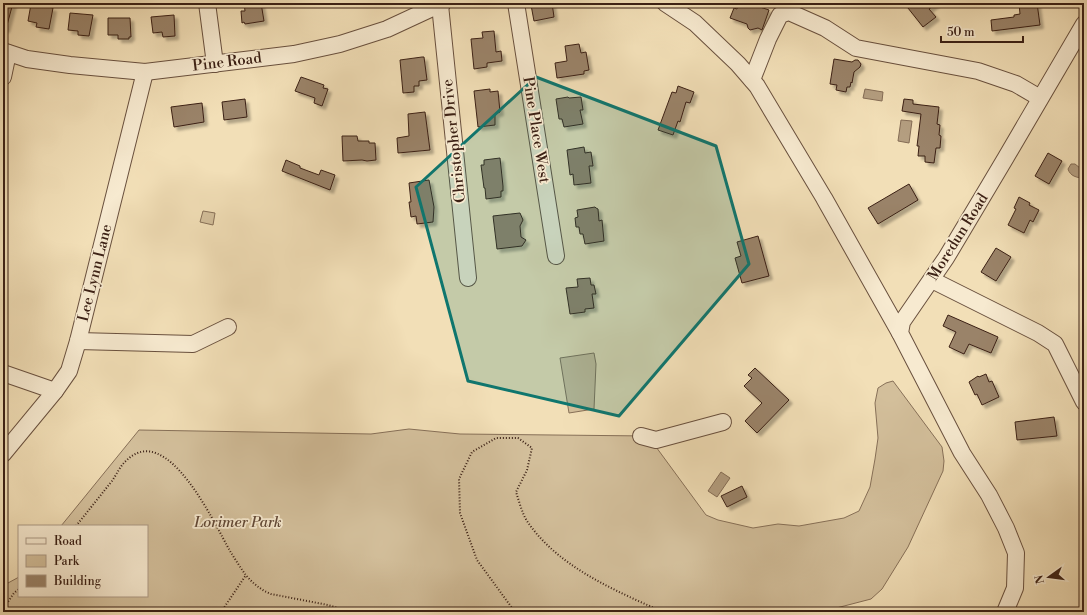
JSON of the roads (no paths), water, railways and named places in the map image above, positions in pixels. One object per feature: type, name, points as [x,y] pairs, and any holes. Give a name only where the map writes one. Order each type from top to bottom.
[{"type":"street","points":[[207,3],[215,64]]},
{"type":"street","name":"Pine Place West","points":[[516,3],[556,256]]},
{"type":"street","points":[[664,3],[695,23],[738,64],[757,86],[824,198],[900,333],[962,453],[1003,521],[1016,553],[1015,588],[1005,612]]},
{"type":"street","name":"Pine Road","points":[[6,52],[27,59],[70,65],[145,72],[294,54],[340,44],[387,29],[442,4]]},
{"type":"street","name":"Christopher Drive","points":[[442,4],[468,278]]},
{"type":"street","points":[[752,80],[768,39],[780,15],[790,12],[825,28],[856,48],[978,71],[1016,84],[1040,98]]},
{"type":"street","name":"Moredun Road","points":[[900,333],[902,322],[932,280],[1006,159],[1084,24]]},
{"type":"street","points":[[3,77],[6,52]]},
{"type":"street","name":"Lee Lynn Lane","points":[[3,454],[55,391],[69,371],[78,341],[145,72]]},
{"type":"street","points":[[932,280],[1038,333],[1055,344],[1084,402]]},
{"type":"street","points":[[78,341],[194,344],[228,327]]},
{"type":"street","points":[[3,373],[55,391]]},
{"type":"street","points":[[641,436],[656,440],[723,422]]},
{"type":"park label","name":"Lorimer Park","points":[[238,522]]}]
